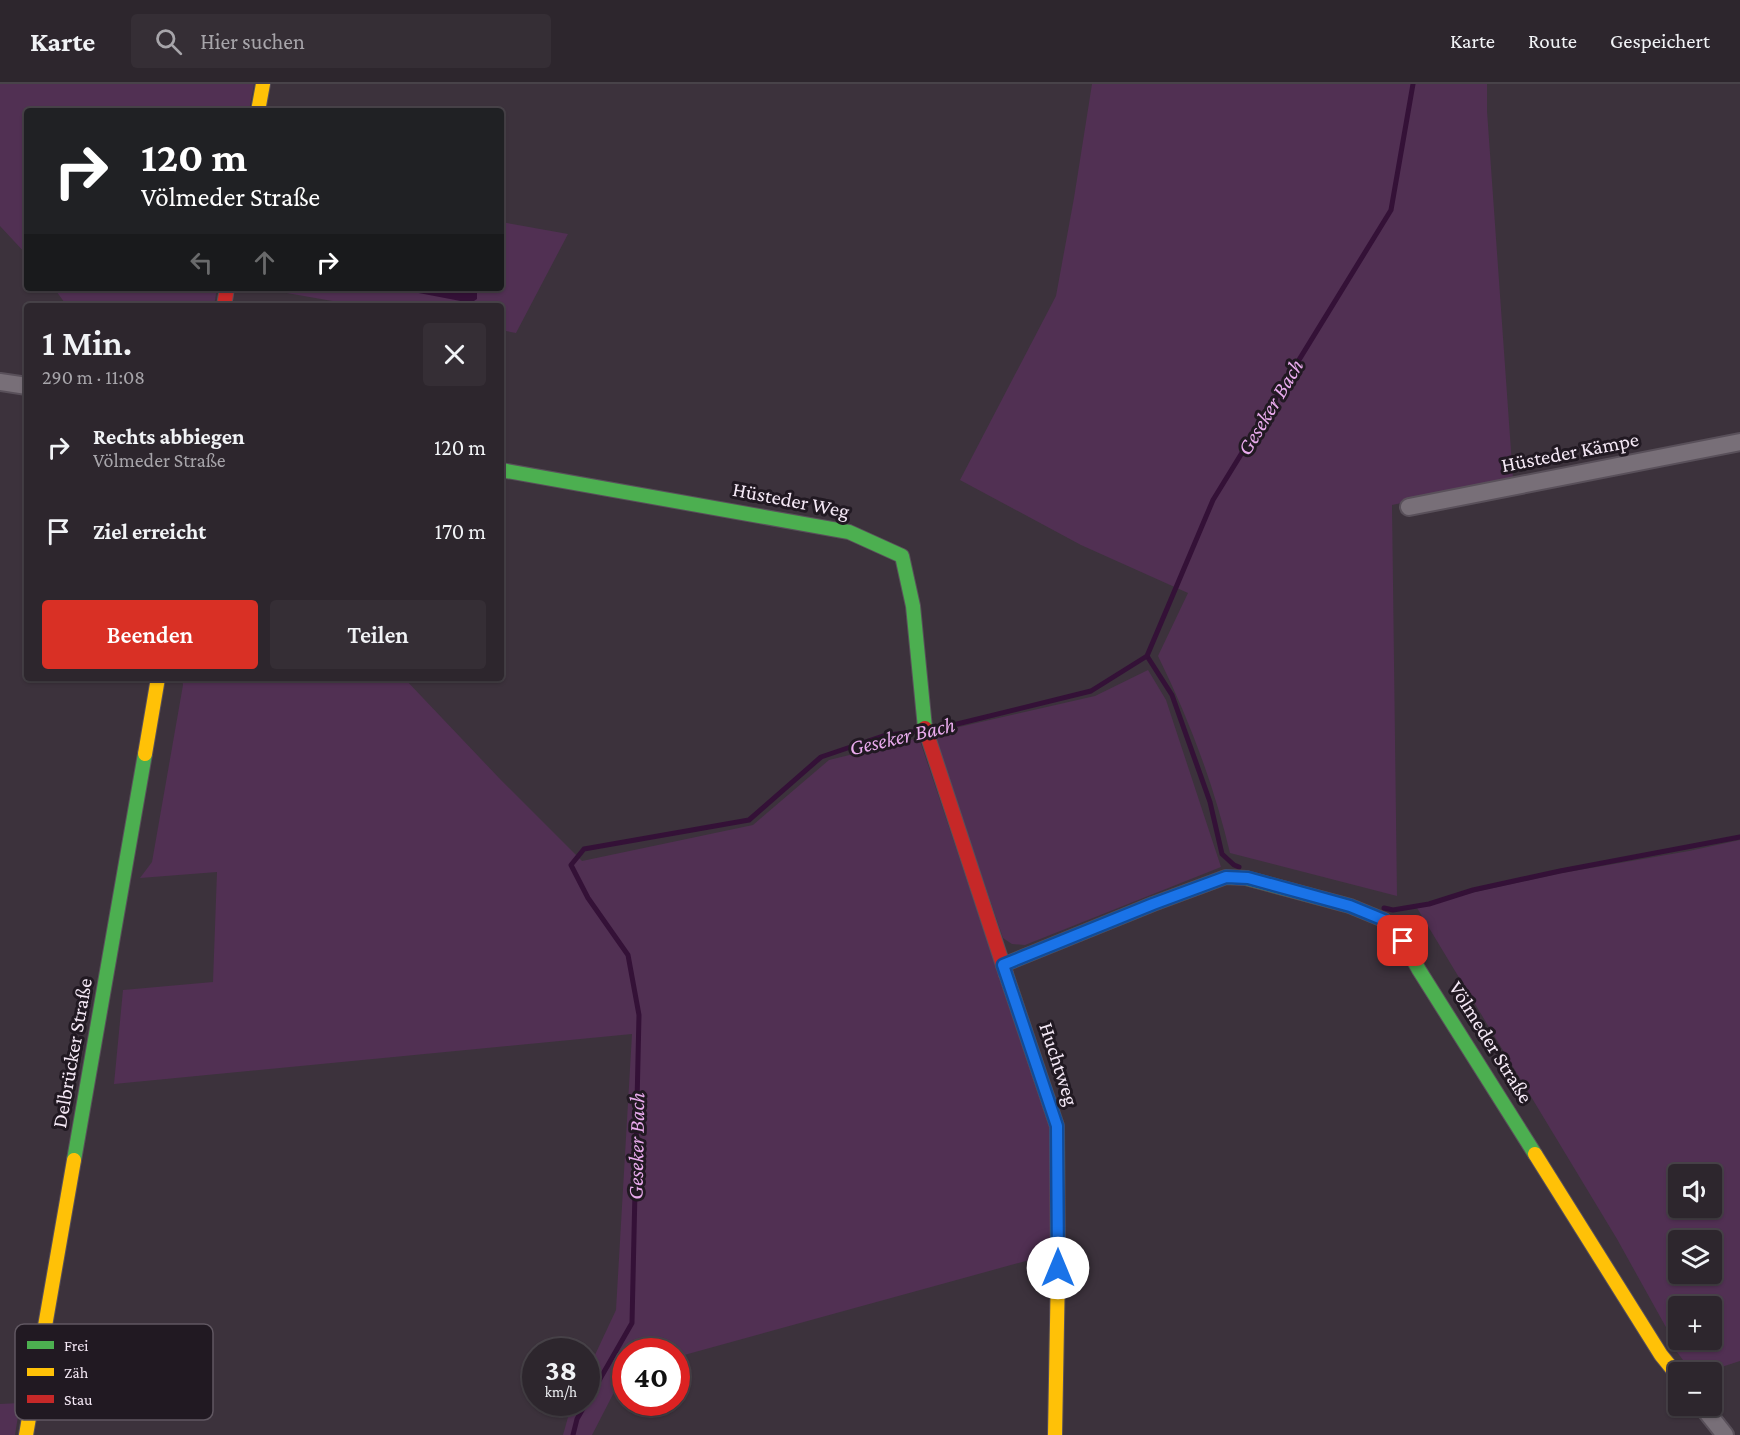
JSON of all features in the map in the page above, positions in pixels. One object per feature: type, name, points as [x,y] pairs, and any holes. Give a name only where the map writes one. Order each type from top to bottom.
[{"type":"street","points":[[259,108],[263,84]]},
{"type":"street","points":[[0,382],[24,386]]},
{"type":"street","name":"Hüsteder Kämpe","points":[[1409,507],[1740,442]]},
{"type":"street","name":"Hüsteder Weg","points":[[504,471],[849,532],[902,556],[913,606],[924,723]]},
{"type":"street","name":"Delbrücker Straße","points":[[45,1324],[157,681]]},
{"type":"street","name":"Huchtweg","points":[[924,723],[927,740],[1057,1126],[1058,1268],[1055,1435]]},
{"type":"street","name":"Völmeder Straße","points":[[1003,965],[1226,877],[1248,878],[1350,906],[1384,920],[1403,941],[1419,970],[1668,1364]]},
{"type":"street","points":[[1710,1416],[1725,1435]]},
{"type":"street","name":"Delbrücker Straße","points":[[26,1435],[29,1420]]},
{"type":"shaded area","points":[[0,84],[254,84],[250,108],[24,108],[24,252],[0,226]]},
{"type":"shaded area","points":[[1092,84],[1487,84],[1513,479],[1392,505],[1397,896],[1230,853],[1200,753],[1158,656],[1188,593],[1081,545],[960,480],[1056,296]]},
{"type":"shaded area","points":[[504,223],[568,234],[516,333],[504,331],[504,303],[344,303],[275,291],[504,291]]},
{"type":"shaded area","points":[[56,291],[216,291],[214,303],[65,303]]},
{"type":"shaded area","points":[[408,291],[477,291],[477,299],[471,303]]},
{"type":"shaded area","points":[[1148,670],[1166,700],[1221,867],[1025,945],[1012,944],[1003,938],[933,733],[1095,696]]},
{"type":"shaded area","points":[[182,681],[407,681],[582,861],[753,825],[829,760],[919,738],[1050,1127],[1051,1254],[690,1353],[690,1338],[612,1338],[612,1396],[592,1435],[563,1435],[568,1416],[600,1416],[600,1344],[616,1310],[632,1034],[114,1084],[123,990],[213,982],[217,872],[140,878],[152,862]]},
{"type":"shaded area","points":[[1740,840],[1740,1361],[1722,1367],[1722,1362],[1684,1362],[1676,1350],[1722,1350],[1722,1296],[1668,1296],[1668,1331],[1617,1239],[1417,908],[1475,892],[1562,873]]},
{"type":"shaded area","points":[[15,1403],[15,1420],[17,1420],[15,1435],[0,1435],[0,1404]]},
{"type":"waterway","name":"Geseker Bach","points":[[931,729],[1091,691],[1147,656],[1213,500],[1391,210],[1413,84]]},
{"type":"waterway","points":[[1147,656],[1172,695],[1210,802],[1222,854],[1239,867]]},
{"type":"waterway","name":"Geseker Bach","points":[[573,1435],[577,1419],[632,1323],[639,1015],[628,955],[588,898],[571,865],[584,849],[749,820],[821,757],[883,736],[919,731]]},
{"type":"waterway","points":[[1384,908],[1393,910],[1429,904],[1473,890],[1560,871],[1740,837]]},
{"type":"traffic: fast","points":[[504,471],[849,532],[902,556],[913,606],[925,728]]},
{"type":"traffic: fast","points":[[74,1160],[145,754]]},
{"type":"traffic: fast","points":[[1246,878],[1350,906],[1384,920],[1403,941],[1535,1154]]},
{"type":"traffic: slow","points":[[259,108],[263,84]]},
{"type":"traffic: slow","points":[[145,754],[157,681]]},
{"type":"traffic: slow","points":[[1003,965],[1226,877],[1246,878]]},
{"type":"traffic: slow","points":[[1006,974],[1057,1126],[1058,1268],[1055,1435]]},
{"type":"traffic: slow","points":[[1535,1154],[1668,1364]]},
{"type":"traffic: slow","points":[[45,1324],[74,1160]]},
{"type":"traffic: slow","points":[[26,1435],[29,1420]]},
{"type":"traffic: jam","points":[[224,303],[226,291]]},
{"type":"traffic: jam","points":[[925,728],[1006,974]]},
{"type":"route","points":[[1058,1268],[1057,1126],[1003,965],[1226,877],[1248,878],[1350,906],[1384,920],[1403,941]]}]
